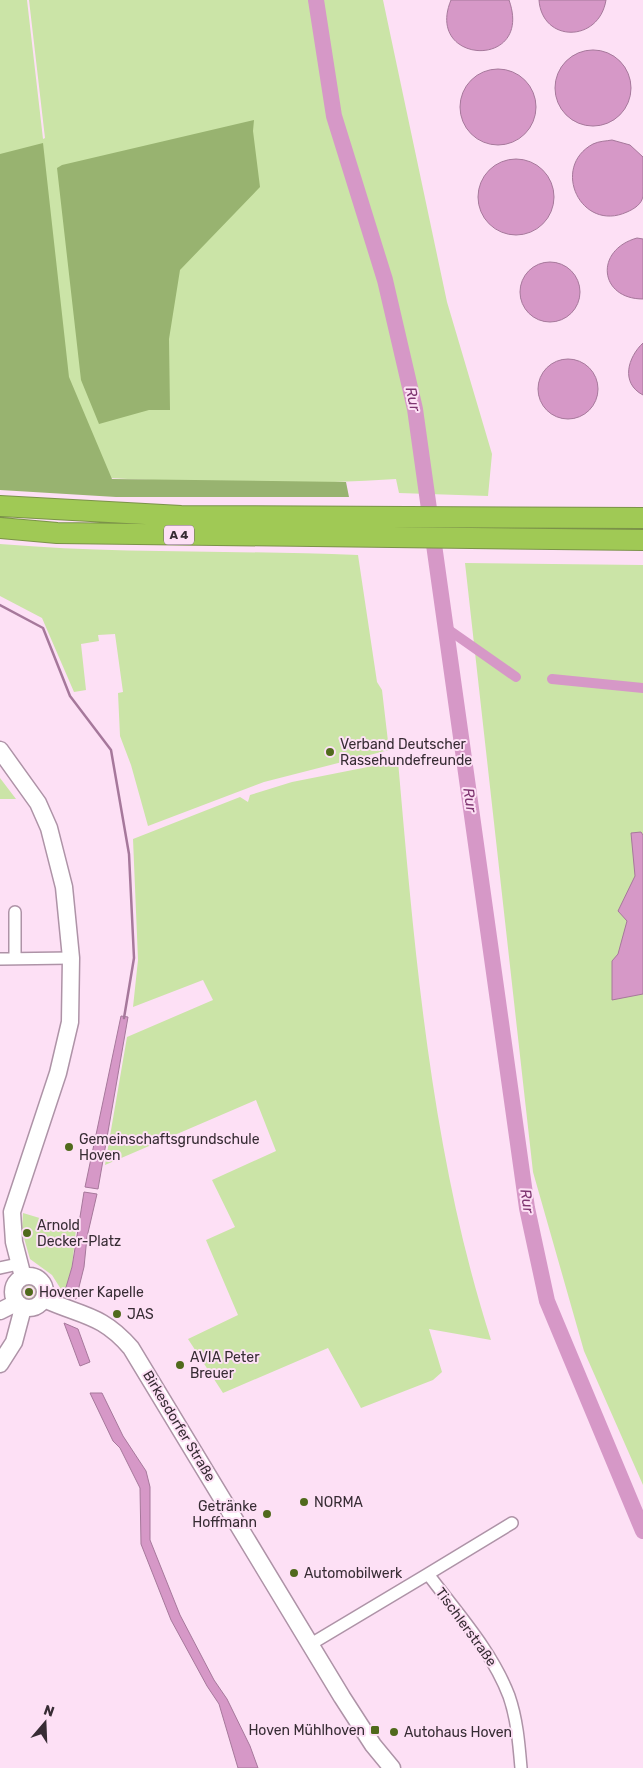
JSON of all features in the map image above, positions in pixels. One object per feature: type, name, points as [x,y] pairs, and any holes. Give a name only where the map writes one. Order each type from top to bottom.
[{"type":"highway","name":"A 4","points":[[0,506],[181,516],[352,515],[643,518]]},
{"type":"highway","name":"A 4","points":[[0,528],[57,533],[643,540]]},
{"type":"main road","points":[[0,750],[38,804],[49,828],[64,887],[71,958],[70,1022],[60,1065],[12,1212],[14,1242],[20,1270],[13,1288],[19,1305],[14,1342],[0,1364]]},
{"type":"main road","points":[[0,1311],[19,1305],[33,1308],[44,1300],[45,1292],[42,1282],[20,1270]]},
{"type":"main road","name":"Birkesdorfer Straße","points":[[44,1300],[97,1319],[122,1337],[131,1348],[367,1736],[392,1768]]},
{"type":"street","points":[[14,958],[15,912]]},
{"type":"street","points":[[0,959],[71,958]]},
{"type":"street","points":[[0,1268],[20,1270]]},
{"type":"street","name":"Tischlerstraße","points":[[311,1644],[512,1523]]},
{"type":"street","name":"Tischlerstraße","points":[[428,1574],[494,1664],[509,1696],[514,1716],[521,1768]]},
{"type":"green space","points":[[0,0],[27,0],[43,139],[45,138],[29,0],[383,0],[447,302],[492,454],[488,496],[399,493],[396,479],[346,482],[247,483],[148,480],[0,471]]},
{"type":"green space","points":[[254,120],[253,131],[260,187],[180,270],[169,339],[170,410],[149,410],[99,424],[81,380],[57,168],[62,165]]},
{"type":"green space","points":[[43,143],[69,377],[112,479],[346,482],[349,497],[116,497],[0,490],[0,154]]},
{"type":"green space","points":[[0,544],[134,551],[358,555],[377,682],[382,690],[389,750],[264,782],[148,826],[131,765],[120,736],[118,693],[123,692],[115,634],[98,635],[99,641],[81,644],[86,690],[74,692],[42,618],[0,596]]},
{"type":"green space","points":[[465,563],[643,565],[643,1485],[584,1351],[533,1172]]},
{"type":"green space","points":[[398,761],[411,907],[428,1054],[454,1198],[470,1269],[491,1340],[429,1329],[442,1372],[433,1380],[361,1408],[328,1348],[223,1393],[188,1339],[238,1315],[206,1240],[235,1227],[212,1180],[276,1151],[256,1100],[105,1165],[127,1037],[213,1000],[203,980],[133,1007],[138,960],[133,839],[240,797],[248,802],[250,795],[292,782]]},
{"type":"green space","points":[[0,778],[16,799],[0,799]]},
{"type":"green space","points":[[23,1213],[76,1229],[72,1267],[64,1294],[52,1275],[30,1259],[22,1231]]},
{"type":"green space","points":[[29,1283],[35,1286],[38,1292],[35,1298],[29,1301],[23,1298],[20,1292],[23,1286]]},
{"type":"shaded area","points":[[451,0],[509,0],[513,23],[507,39],[495,48],[479,51],[464,47],[452,37],[447,22]]},
{"type":"shaded area","points":[[539,0],[606,0],[601,14],[593,24],[583,30],[571,32],[560,30],[550,24],[542,14]]},
{"type":"shaded area","points":[[593,50],[608,53],[620,61],[628,73],[631,88],[628,103],[620,115],[608,123],[593,126],[578,123],[566,115],[558,103],[555,88],[558,73],[566,61],[578,53]]},
{"type":"shaded area","points":[[498,69],[513,72],[525,80],[533,92],[536,107],[533,122],[525,134],[513,142],[498,145],[483,142],[471,134],[463,122],[460,107],[463,92],[471,80],[483,72]]},
{"type":"shaded area","points":[[612,140],[630,145],[643,157],[643,196],[639,204],[632,209],[611,216],[596,213],[585,206],[577,194],[573,181],[574,167],[580,154],[593,144]]},
{"type":"shaded area","points":[[516,159],[531,162],[543,170],[551,182],[554,197],[551,212],[543,224],[531,232],[516,235],[501,232],[489,224],[481,212],[478,197],[481,182],[489,170],[501,162]]},
{"type":"shaded area","points":[[637,238],[643,239],[643,299],[628,297],[617,291],[610,283],[607,273],[608,263],[614,253],[623,244]]},
{"type":"shaded area","points":[[544,262],[556,262],[567,267],[575,275],[580,286],[578,304],[567,317],[556,322],[544,322],[533,317],[525,309],[520,298],[520,286],[525,275],[533,267]]},
{"type":"shaded area","points":[[643,343],[643,395],[631,384],[629,370],[633,355]]},
{"type":"shaded area","points":[[562,359],[574,359],[585,364],[593,372],[598,383],[596,401],[585,414],[574,419],[562,419],[551,414],[543,406],[538,395],[538,383],[543,372],[551,364]]},
{"type":"shaded area","points":[[641,832],[643,835],[643,994],[612,1000],[612,961],[618,954],[627,921],[618,911],[635,876],[631,833]]},
{"type":"shaded area","points":[[121,1016],[128,1017],[98,1189],[85,1187]]},
{"type":"shaded area","points":[[84,1192],[97,1194],[87,1237],[84,1267],[76,1299],[64,1294],[72,1267]]},
{"type":"shaded area","points":[[64,1323],[78,1329],[90,1362],[80,1366]]},
{"type":"shaded area","points":[[90,1393],[102,1393],[123,1436],[146,1471],[150,1487],[150,1540],[180,1615],[214,1680],[227,1699],[250,1746],[258,1768],[238,1768],[219,1704],[171,1620],[141,1544],[140,1488],[120,1448],[113,1441]]},
{"type":"waterway","name":"Rur","points":[[316,0],[334,116],[385,280],[415,409],[527,1208],[547,1301],[643,1531]]},
{"type":"waterway","points":[[0,605],[43,628],[70,696],[111,750],[129,854],[134,958],[124,1018]]},
{"type":"waterway","points":[[446,628],[516,677]]},
{"type":"waterway","points":[[552,679],[643,688]]},
{"type":"place","name":"Verband Deutscher Rassehundefreunde","points":[[330,752]]},
{"type":"place","name":"Gemeinschaftsgrundschule Hoven","points":[[69,1147]]},
{"type":"place","name":"Arnold Decker-Platz","points":[[27,1233]]},
{"type":"place","name":"Hovener Kapelle","points":[[29,1292]]},
{"type":"place","name":"JAS","points":[[117,1314]]},
{"type":"place","name":"AVIA Peter Breuer","points":[[180,1365]]},
{"type":"place","name":"NORMA","points":[[304,1502]]},
{"type":"place","name":"Getränke Hoffmann","points":[[267,1514]]},
{"type":"place","name":"Automobilwerk","points":[[294,1573]]},
{"type":"place","name":"Hoven Mühlhoven","points":[[375,1730]]},
{"type":"place","name":"Autohaus Hoven","points":[[394,1732]]}]
